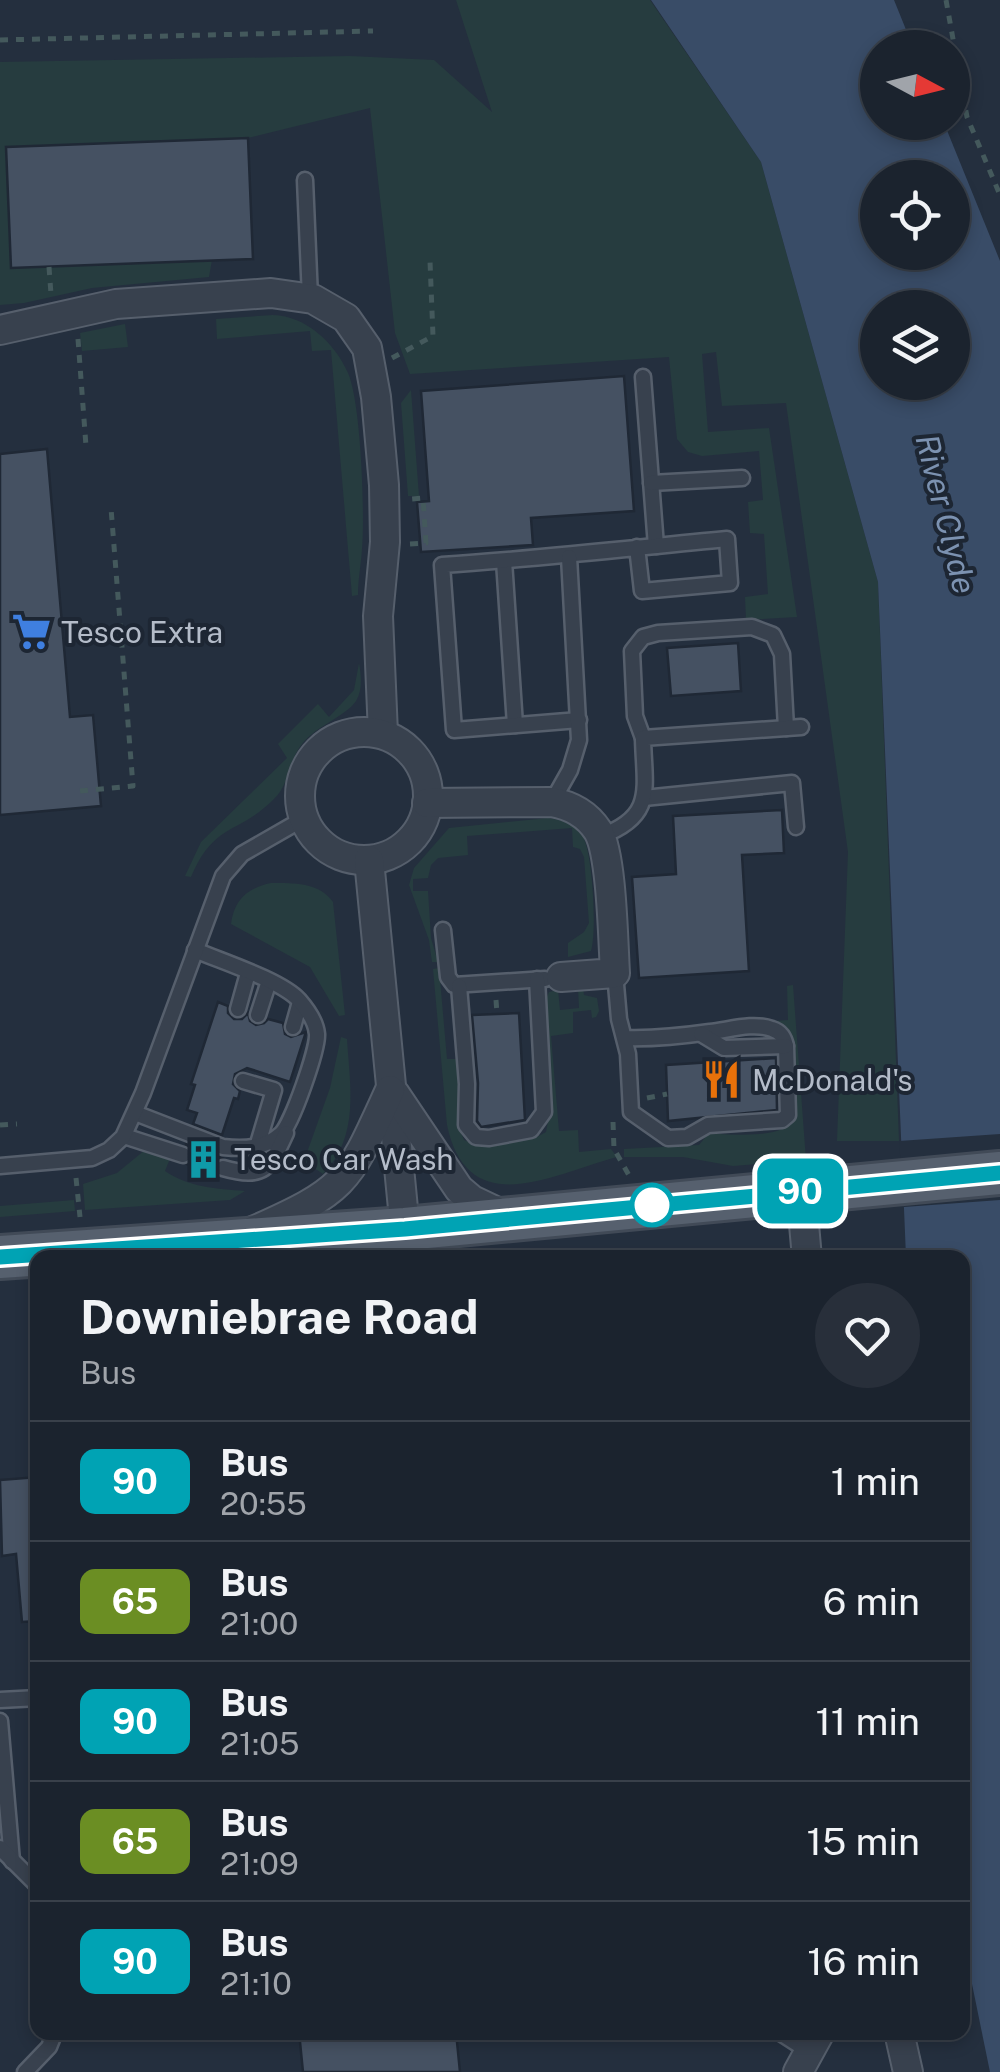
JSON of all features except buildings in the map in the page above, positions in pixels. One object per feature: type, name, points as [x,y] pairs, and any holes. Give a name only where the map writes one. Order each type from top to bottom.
[{"type":"main road","points":[[98,1250],[405,1229],[1000,1172]]},
{"type":"main road","points":[[0,1257],[30,1255]]},
{"type":"street","points":[[0,330],[116,304],[271,293],[310,298],[346,318],[366,348],[373,371],[384,485],[385,542],[378,616],[383,734]]},
{"type":"street","points":[[347,734],[383,734],[402,744],[418,761],[426,781],[428,804],[421,825],[408,842],[390,855],[368,860],[342,856],[329,850],[304,819],[300,801],[306,766],[330,741],[347,734]]},
{"type":"street","points":[[428,804],[551,802],[580,812],[601,836],[616,973],[549,978]]},
{"type":"street","points":[[368,860],[405,1229]]},
{"type":"street","points":[[391,1088],[460,1189],[485,1208],[510,1218]]},
{"type":"street","points":[[232,1241],[315,1203],[345,1179],[360,1156],[391,1088]]},
{"type":"street","points":[[808,1250],[817,1190]]},
{"type":"street","points":[[900,2040],[908,2072]]},
{"type":"lane","points":[[305,180],[310,298]]},
{"type":"lane","points":[[642,377],[656,546]]},
{"type":"lane","points":[[650,483],[742,478]]},
{"type":"lane","points":[[579,720],[454,730],[442,565],[569,557],[638,547],[727,539],[730,583],[642,592],[638,547]]},
{"type":"lane","points":[[551,802],[575,758],[579,720],[569,557]]},
{"type":"lane","points":[[504,561],[515,725]]},
{"type":"lane","points":[[601,836],[628,824],[644,798],[643,738],[635,716],[632,651],[643,638],[752,627],[773,636],[782,654],[794,728],[643,738]]},
{"type":"lane","points":[[644,798],[792,784],[796,828]]},
{"type":"lane","points":[[0,1166],[100,1154],[124,1136],[228,868],[242,854],[304,819]]},
{"type":"lane","points":[[444,930],[448,977],[459,986],[549,978],[544,1112],[531,1130],[476,1137],[466,1124],[467,1084],[459,986]]},
{"type":"lane","points":[[195,950],[262,979],[300,1002],[316,1030],[317,1039],[291,1123],[272,1164],[240,1173],[223,1168]]},
{"type":"lane","points":[[616,973],[631,1112],[668,1138],[687,1138],[708,1125],[782,1120],[790,1108],[786,1046],[724,1048],[701,1033],[624,1038]]},
{"type":"lane","points":[[262,979],[252,1013],[262,979]]},
{"type":"lane","points":[[293,1026],[300,1002]]},
{"type":"lane","points":[[243,1081],[276,1084],[257,1147]]},
{"type":"lane","points":[[135,1113],[223,1147],[257,1147],[279,1136],[291,1123]]},
{"type":"lane","points":[[124,1136],[183,1155]]},
{"type":"lane","points":[[0,1700],[30,1698]]},
{"type":"lane","points":[[0,1722],[12,1860]]},
{"type":"lane","points":[[0,1848],[30,1878]]},
{"type":"lane","points":[[25,2072],[52,2040]]},
{"type":"path","points":[[946,0],[967,116],[1000,194]]},
{"type":"path","points":[[0,40],[374,31]]},
{"type":"path","points":[[373,371],[432,336],[430,260]]},
{"type":"path","points":[[49,267],[51,300]]},
{"type":"path","points":[[77,331],[86,446]]},
{"type":"path","points":[[403,545],[426,543],[423,498],[411,499],[413,516]]},
{"type":"path","points":[[80,792],[133,786],[111,508]]},
{"type":"path","points":[[613,1119],[614,1149],[646,1205]]},
{"type":"path","points":[[0,1125],[17,1124]]},
{"type":"path","points":[[74,1160],[83,1250]]},
{"type":"green space","points":[[456,0],[650,0],[761,162],[878,582],[899,1141],[837,1141],[848,852],[786,403],[722,406],[716,352],[702,354],[708,432],[769,428],[797,617],[746,620],[745,597],[768,594],[764,534],[750,533],[748,502],[763,500],[759,451],[702,456],[688,452],[677,439],[669,357],[410,374],[395,333],[370,108],[248,138],[6,147],[11,268],[212,260],[209,277],[92,288],[0,305],[0,62],[350,56],[434,60],[492,112]]},
{"type":"green space","points":[[273,315],[297,320],[318,333],[342,362],[348,373],[359,432],[362,486],[358,595],[352,596],[331,350],[312,351],[310,331],[217,339],[216,319]]},
{"type":"green space","points":[[125,324],[128,347],[82,351],[80,333]]},
{"type":"green space","points":[[411,390],[419,496],[408,496],[401,403]]},
{"type":"green space","points":[[359,663],[361,687],[356,701],[302,744],[274,799],[218,838],[191,877],[185,876],[201,842],[287,758],[278,744],[318,704],[329,717],[354,690]]},
{"type":"green space","points":[[548,818],[575,828],[586,844],[593,892],[591,951],[568,957],[568,943],[584,932],[589,923],[584,857],[580,849],[573,847],[572,828],[467,836],[468,855],[438,858],[431,865],[428,878],[413,879],[413,891],[428,891],[431,938],[438,962],[432,962],[429,940],[409,885],[414,868],[449,828]]},
{"type":"green space","points":[[271,883],[313,887],[333,902],[345,1015],[339,1016],[310,967],[231,924],[243,896]]},
{"type":"green space","points":[[439,968],[447,1059],[461,1059],[458,1125],[464,1140],[480,1146],[535,1138],[546,1132],[550,1111],[545,1001],[549,992],[558,990],[560,1010],[579,1008],[578,988],[583,987],[584,995],[597,998],[596,1017],[592,1018],[591,1010],[573,1012],[573,1033],[551,1036],[559,1131],[578,1130],[579,1152],[611,1149],[617,1157],[517,1184],[494,1183],[474,1174],[458,1155],[447,1125],[433,969]]},
{"type":"green space","points":[[793,985],[806,1160],[733,1166],[683,1157],[624,1157],[624,1149],[699,1145],[708,1134],[770,1133],[790,1124],[796,1115],[792,1044],[788,1034],[774,1021],[788,1020],[787,986]]},
{"type":"green space","points":[[341,1037],[347,1039],[348,1127],[343,1144],[323,1174],[304,1161],[330,1088]]},
{"type":"green space","points":[[145,1150],[171,1156],[165,1171],[183,1181],[245,1191],[230,1200],[85,1210],[83,1184],[117,1173]]},
{"type":"green space","points":[[74,1200],[75,1211],[0,1217],[0,1206]]},
{"type":"water","name":"River Clyde","points":[[651,0],[894,0],[906,30],[860,30],[860,140],[951,140],[959,160],[860,160],[860,270],[970,270],[970,187],[1000,261],[1000,2072],[990,2072],[970,1980],[970,1250],[906,1250],[878,582],[761,162]]},
{"type":"pier","points":[[1000,1134],[1000,1200],[904,1207],[899,1141]]},
{"type":"bus line","name":"90","points":[[101,1250],[405,1229],[1000,1173]]},
{"type":"bus line","name":"90","points":[[0,1257],[30,1255]]},
{"type":"place","name":"Tesco Extra","points":[[31,632]]},
{"type":"place","name":"McDonald's","points":[[722,1080]]},
{"type":"place","name":"Tesco Car Wash","points":[[204,1159]]}]
